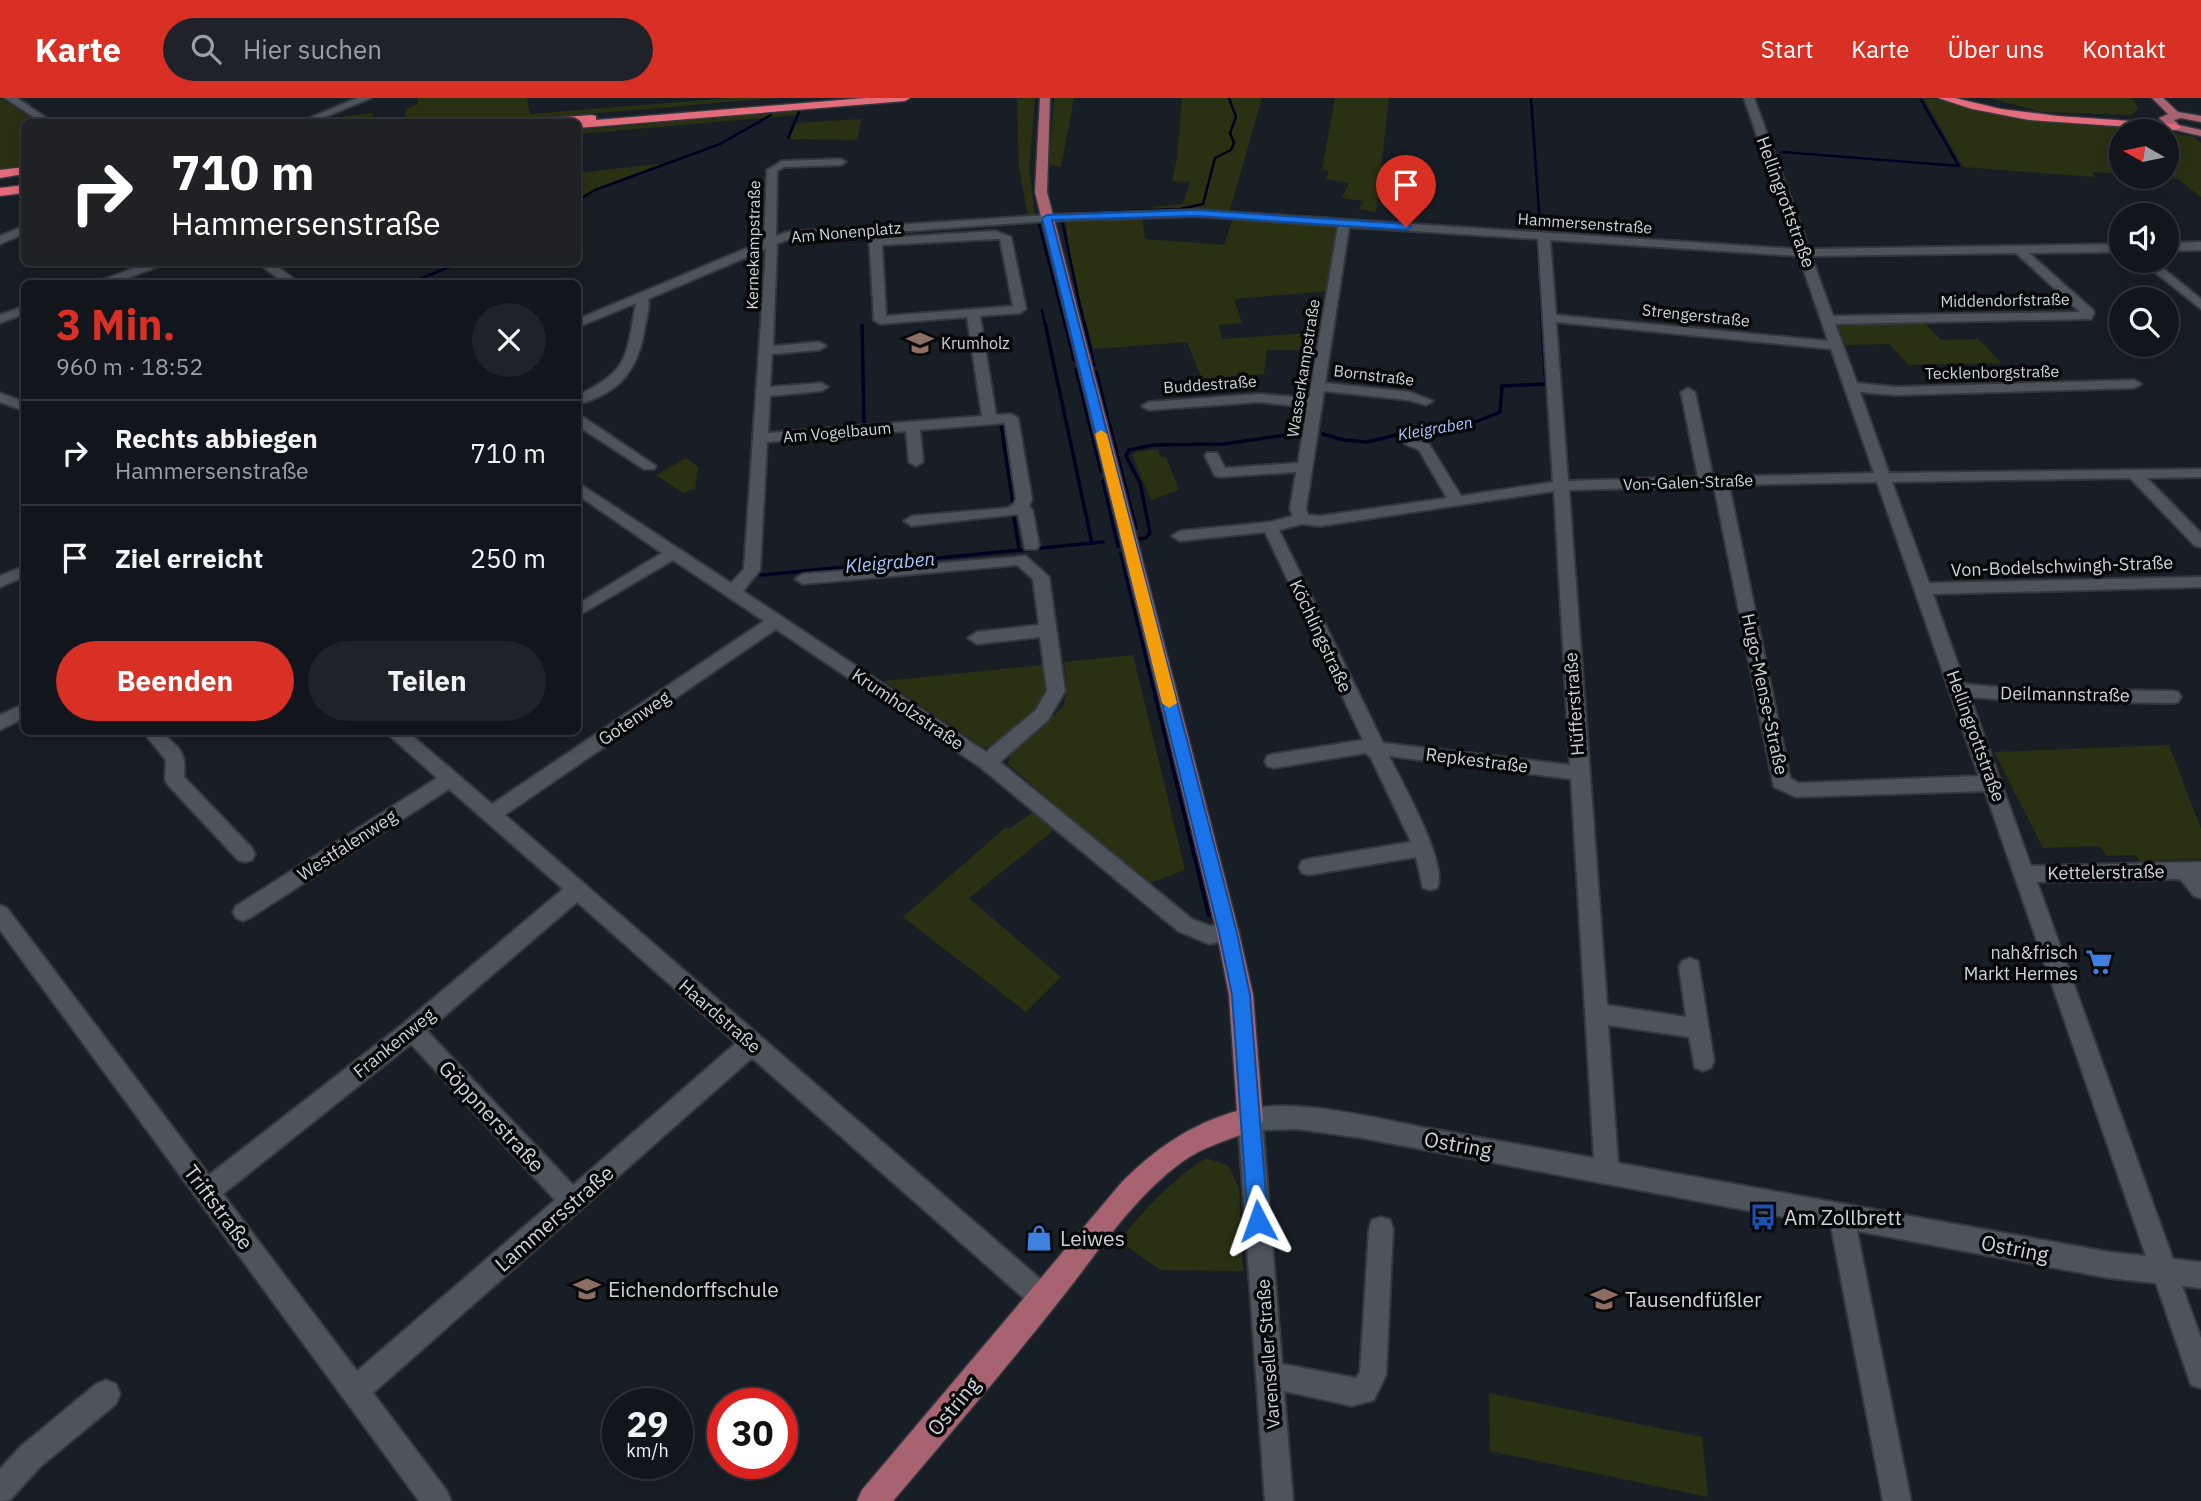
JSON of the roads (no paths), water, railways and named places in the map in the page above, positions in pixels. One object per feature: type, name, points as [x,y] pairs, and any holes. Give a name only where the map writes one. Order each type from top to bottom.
[{"type":"highway","points":[[575,119],[831,98]]},
{"type":"highway","points":[[581,125],[905,98]]},
{"type":"highway","points":[[1943,98],[1989,111],[2033,119],[2109,120]]},
{"type":"highway","points":[[1974,98],[2001,108],[2042,116],[2120,119]]},
{"type":"highway","points":[[0,174],[21,176]]},
{"type":"highway","points":[[0,180],[21,176]]},
{"type":"highway","points":[[0,186],[21,177]]},
{"type":"highway","points":[[0,192],[21,189]]},
{"type":"main road","name":"Varenseller Straße","points":[[1045,98],[1040,169],[1047,218],[1228,933],[1241,995],[1250,1120]]},
{"type":"main road","points":[[2157,98],[2171,119]]},
{"type":"main road","points":[[2168,98],[2189,116],[2201,119]]},
{"type":"main road","points":[[2179,119],[2189,116]]},
{"type":"main road","points":[[2179,125],[2198,135]]},
{"type":"main road","name":"Ostring","points":[[873,1501],[1044,1299],[1136,1184],[1165,1159],[1196,1139],[1230,1124],[1250,1120]]},
{"type":"street","points":[[10,98],[42,119]]},
{"type":"street","points":[[313,119],[366,98]]},
{"type":"street","name":"Hellingrottstraße","points":[[1749,98],[2201,1375]]},
{"type":"street","name":"Kernekampstraße","points":[[732,593],[752,570],[772,249],[772,170],[776,166],[841,162]]},
{"type":"street","name":"Hammersenstraße","points":[[1047,218],[1189,213],[1804,253],[2109,248]]},
{"type":"street","name":"Am Nonenplatz","points":[[581,322],[787,236],[876,236],[1047,218]]},
{"type":"street","name":"Wasserkampstraße","points":[[1302,519],[1298,509],[1344,223]]},
{"type":"street","points":[[0,240],[21,231]]},
{"type":"street","points":[[995,234],[1005,237],[1020,309],[880,320],[876,236],[995,234]]},
{"type":"street","name":"Hüfferstraße","points":[[1544,236],[1578,773],[1607,1171]]},
{"type":"street","points":[[2179,247],[2201,246]]},
{"type":"street","name":"Middendorfstraße","points":[[1829,320],[2087,316],[2088,313],[2019,250]]},
{"type":"street","points":[[110,280],[152,266]]},
{"type":"street","points":[[268,266],[289,280]]},
{"type":"street","points":[[2162,273],[2201,305]]},
{"type":"street","points":[[581,398],[612,383],[624,372],[632,351],[643,301],[638,297]]},
{"type":"street","points":[[0,319],[21,311]]},
{"type":"street","points":[[912,521],[1010,512],[1021,507],[1024,499],[1011,418],[990,420],[973,314]]},
{"type":"street","name":"Strengerstraße","points":[[1550,318],[1838,346]]},
{"type":"street","points":[[766,350],[819,346]]},
{"type":"street","name":"Tecklenborgstraße","points":[[1852,387],[1896,391],[2134,384]]},
{"type":"street","name":"Bornstraße","points":[[1317,386],[1410,396],[1426,401]]},
{"type":"street","points":[[764,392],[821,387]]},
{"type":"street","points":[[1,398],[21,391]]},
{"type":"street","name":"Hugo-Mense-Straße","points":[[1688,392],[1713,481],[1782,782],[1796,790],[1980,783],[1994,785]]},
{"type":"street","points":[[1,398],[21,406]]},
{"type":"street","name":"Buddestraße","points":[[1149,406],[1259,398],[1315,403]]},
{"type":"street","points":[[0,416],[21,406]]},
{"type":"street","name":"Am Vogelbaum","points":[[762,438],[990,420]]},
{"type":"street","points":[[581,423],[649,466]]},
{"type":"street","name":"Am Vogelbaum","points":[[913,426],[916,461]]},
{"type":"street","points":[[1412,444],[1424,447],[1456,500]]},
{"type":"street","points":[[1212,456],[1220,473],[1282,467],[1305,468]]},
{"type":"street","name":"Von-Galen-Straße","points":[[1181,536],[1270,527],[1302,519],[1320,522],[1560,486],[2201,473]]},
{"type":"street","points":[[2134,474],[2201,542]]},
{"type":"street","name":"Krumholzstraße","points":[[581,493],[987,762],[1185,925],[1209,934],[1228,933]]},
{"type":"street","points":[[1021,507],[1025,511],[1031,545]]},
{"type":"street","name":"Köchlingstraße","points":[[1270,527],[1423,848],[1430,882]]},
{"type":"street","points":[[581,609],[672,554]]},
{"type":"street","points":[[803,579],[1020,561],[1041,577],[1057,680],[1052,702],[1036,720],[987,762]]},
{"type":"street","points":[[0,582],[21,572]]},
{"type":"street","name":"Von-Bodelschwingh-Straße","points":[[1924,589],[2201,582]]},
{"type":"street","name":"Gotenweg","points":[[492,814],[775,622]]},
{"type":"street","points":[[977,638],[1050,630]]},
{"type":"street","name":"Deilmannstraße","points":[[1959,690],[2020,695],[2172,697]]},
{"type":"street","points":[[0,723],[21,712]]},
{"type":"street","points":[[155,735],[176,758],[174,779],[245,853]]},
{"type":"street","name":"Haardstraße","points":[[401,735],[1044,1299]]},
{"type":"street","points":[[1275,761],[1374,748]]},
{"type":"street","name":"Repkestraße","points":[[1374,748],[1578,773]]},
{"type":"street","name":"Westfalenweg","points":[[243,912],[451,778]]},
{"type":"street","points":[[1309,867],[1423,848]]},
{"type":"street","name":"Kettelerstraße","points":[[2025,874],[2194,870],[2201,890]]},
{"type":"street","name":"Frankenweg","points":[[207,1191],[412,1030],[576,890]]},
{"type":"street","name":"Triftstraße","points":[[0,914],[437,1501]]},
{"type":"street","points":[[1690,967],[1703,1061]]},
{"type":"street","points":[[1596,1013],[1698,1029]]},
{"type":"street","name":"Göppnerstraße","points":[[412,1030],[573,1202]]},
{"type":"street","name":"Lammersstraße","points":[[355,1390],[752,1044]]},
{"type":"street","name":"Ostring","points":[[1250,1120],[1298,1118],[1362,1127],[2109,1265],[2201,1275]]},
{"type":"street","name":"Varenseller Straße","points":[[1250,1120],[1279,1501]]},
{"type":"street","points":[[1841,1214],[1898,1501]]},
{"type":"street","points":[[1270,1375],[1352,1392],[1364,1390],[1373,1375],[1381,1229]]},
{"type":"street","points":[[0,1490],[30,1457],[106,1394]]},
{"type":"waterway","points":[[1062,214],[1180,209],[1203,204],[1215,158],[1231,150],[1234,143],[1230,133],[1236,117],[1229,98]]},
{"type":"waterway","name":"Kleigraben","points":[[1531,98],[1540,226],[1538,234]]},
{"type":"waterway","name":"Kleigraben","points":[[1782,152],[1959,166],[1921,100]]},
{"type":"waterway","points":[[788,138],[799,112]]},
{"type":"waterway","points":[[581,198],[595,190],[720,144],[771,115]]},
{"type":"waterway","points":[[1062,220],[1084,325]]},
{"type":"waterway","points":[[1039,224],[1065,325]]},
{"type":"waterway","name":"Kleigraben","points":[[1537,239],[1542,325]]},
{"type":"waterway","points":[[417,280],[452,266]]},
{"type":"waterway","points":[[1042,310],[1045,325]]},
{"type":"waterway","points":[[1045,323],[1092,543]]},
{"type":"waterway","points":[[1065,323],[1074,360]]},
{"type":"waterway","points":[[1084,323],[1094,365]]},
{"type":"waterway","name":"Kleigraben","points":[[1323,434],[1344,440],[1367,442],[1442,424],[1465,426],[1500,412],[1502,386],[1546,384],[1542,323]]},
{"type":"waterway","points":[[862,325],[864,425]]},
{"type":"waterway","points":[[1076,369],[1101,471]]},
{"type":"waterway","points":[[1096,372],[1136,528]]},
{"type":"waterway","points":[[1001,424],[1013,504]]},
{"type":"waterway","name":"Kleigraben","points":[[1136,539],[1146,538],[1150,532],[1140,483],[1126,456],[1129,450],[1153,445],[1224,444],[1300,433]]},
{"type":"waterway","points":[[1103,481],[1118,546]]},
{"type":"waterway","points":[[1014,517],[1019,550]]},
{"type":"waterway","name":"Kleigraben","points":[[761,575],[1103,542]]},
{"type":"waterway","points":[[1121,554],[1137,620]]},
{"type":"waterway","points":[[1137,618],[1209,915]]},
{"type":"place","name":"Krumholz","points":[[920,343]]},
{"type":"place","name":"nah&frisch Markt Hermes","points":[[2099,962]]},
{"type":"place","name":"Am Zollbrett","points":[[1763,1217]]},
{"type":"place","name":"Leiwes","points":[[1039,1238]]},
{"type":"place","name":"Eichendorffschule","points":[[587,1289]]},
{"type":"place","name":"Tausendfüßler","points":[[1604,1299]]}]
